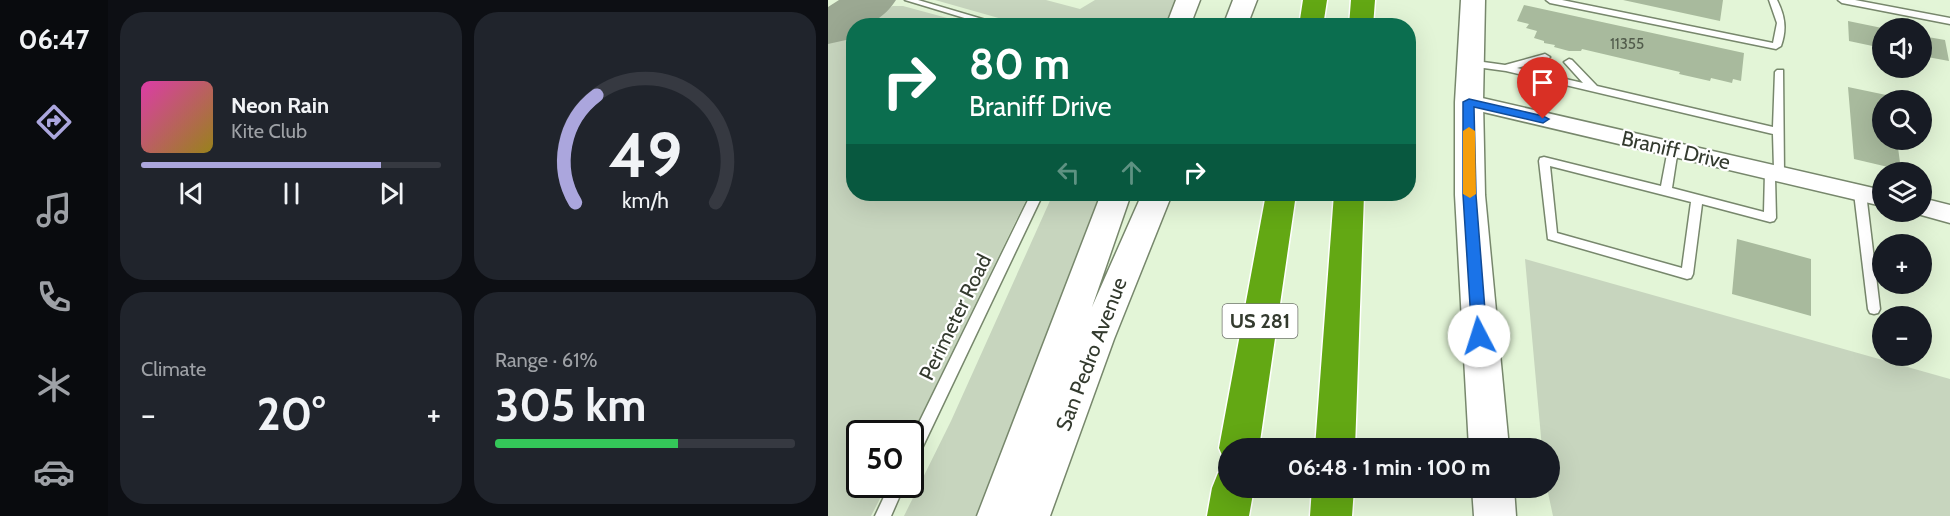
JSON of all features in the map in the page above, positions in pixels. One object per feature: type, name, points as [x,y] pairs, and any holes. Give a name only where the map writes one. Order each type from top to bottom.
[{"type":"highway","points":[[1312,18],[1315,0]]},
{"type":"highway","points":[[1362,18],[1363,0]]},
{"type":"highway","name":"US 281","points":[[1241,438],[1280,201]]},
{"type":"highway","points":[[1336,438],[1349,201]]},
{"type":"highway","points":[[1228,516],[1231,498]]},
{"type":"highway","points":[[1331,516],[1332,498]]},
{"type":"main road","points":[[1181,18],[1188,0]]},
{"type":"main road","points":[[1237,18],[1245,0]]},
{"type":"main road","points":[[1473,0],[1469,63],[1472,241],[1488,438]]},
{"type":"main road","name":"San Pedro Avenue","points":[[998,516],[1113,201]]},
{"type":"main road","name":"San Pedro Avenue","points":[[1029,516],[1096,339],[1154,201]]},
{"type":"main road","points":[[1494,498],[1495,516]]},
{"type":"street","name":"Braniff Drive","points":[[1469,102],[1872,196]]},
{"type":"street","points":[[1932,210],[1950,214]]},
{"type":"lane","points":[[909,0],[973,18]]},
{"type":"lane","points":[[1550,0],[1776,46],[1782,33],[1782,18],[1773,0]]},
{"type":"lane","points":[[1842,0],[1950,21]]},
{"type":"lane","points":[[1506,68],[1545,57]]},
{"type":"lane","points":[[1569,62],[1594,89]]},
{"type":"lane","points":[[1469,63],[1506,68],[1778,132]]},
{"type":"lane","points":[[1697,200],[1687,274],[1552,236],[1544,161],[1770,218],[1778,132],[1780,72]]},
{"type":"lane","points":[[1666,191],[1673,149]]},
{"type":"lane","points":[[1860,193],[1874,306]]},
{"type":"lane","name":"Perimeter Road","points":[[924,429],[1034,201]]},
{"type":"lane","points":[[883,516],[891,498]]},
{"type":"green space","points":[[935,0],[1046,0],[1080,9],[1095,0],[1182,0],[1176,18],[999,18]]},
{"type":"green space","points":[[893,6],[903,6],[947,18],[865,18]]},
{"type":"green space","points":[[846,30],[846,201],[1026,201],[919,420],[846,420],[846,498],[880,498],[871,516],[828,516],[828,41]]},
{"type":"green space","points":[[1050,201],[1106,201],[986,516],[904,516],[913,498],[924,498],[924,476],[951,421]]},
{"type":"green space","points":[[1525,259],[1872,357],[1872,366],[1904,366],[1950,379],[1950,516],[1553,516],[1549,498],[1560,498],[1560,438],[1541,438]]},
{"type":"building","points":[[1623,0],[1723,0],[1720,21]]},
{"type":"building","points":[[1524,5],[1744,53],[1741,81],[1733,79],[1732,83],[1711,78],[1710,81],[1582,49],[1581,51],[1569,51],[1554,47],[1555,45],[1534,38],[1537,31],[1526,28],[1529,24],[1517,21]]},
{"type":"building","points":[[1848,21],[1872,26],[1872,46],[1849,41]]},
{"type":"building","points":[[1932,38],[1945,40],[1949,61],[1932,58]]},
{"type":"building","points":[[1848,87],[1872,92],[1872,150],[1898,150],[1900,162],[1872,163],[1854,159]]},
{"type":"building","points":[[1737,239],[1811,259],[1811,316],[1732,294]]},
{"type":"taxiway","points":[[828,29],[872,0]]},
{"type":"slow traffic","points":[[1469,131],[1470,194]]},
{"type":"route","points":[[1479,336],[1470,195],[1469,102],[1543,119]]}]
